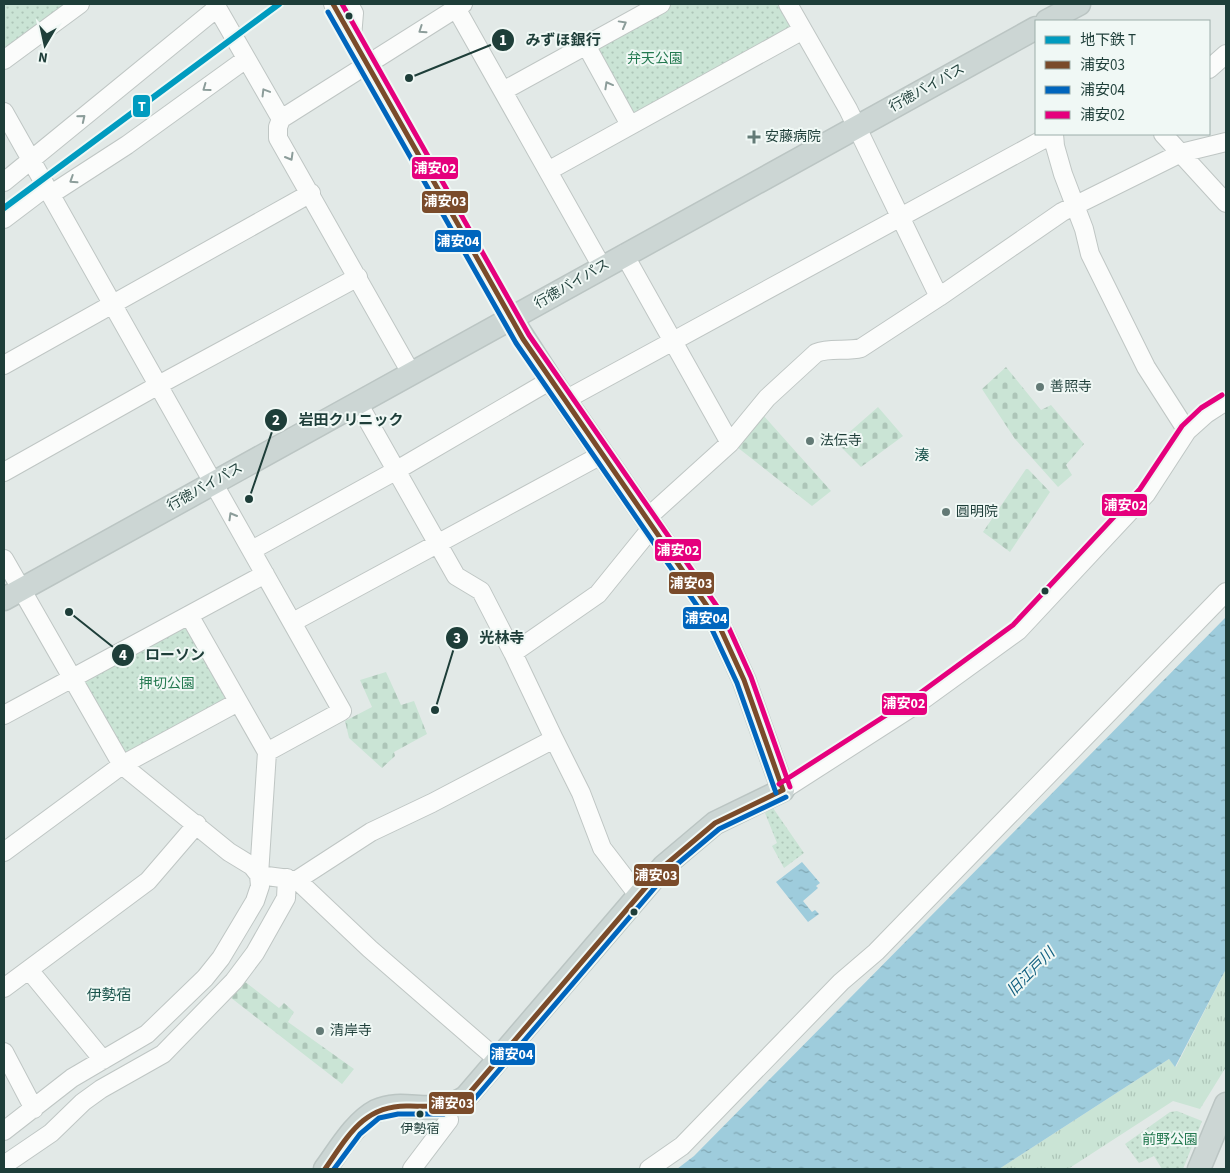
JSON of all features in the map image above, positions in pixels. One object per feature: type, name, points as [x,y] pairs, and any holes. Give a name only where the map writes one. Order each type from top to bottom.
[{"type":"main road","points":[[1050,20],[1074,9]]},
{"type":"main road","name":"行徳バイパス","points":[[12,594],[624,254],[1035,29]]},
{"type":"main road","points":[[325,1169],[358,1127],[375,1112],[392,1107],[445,1107],[466,1097],[638,895],[671,859],[715,823],[783,790],[744,680],[729,645],[712,613],[551,380],[511,318]]},
{"type":"main road","points":[[1199,1169],[1226,1104]]},
{"type":"street","points":[[4,60],[80,4]]},
{"type":"street","points":[[333,4],[511,318]]},
{"type":"street","points":[[349,4],[354,13],[352,37]]},
{"type":"street","points":[[503,91],[661,4]]},
{"type":"street","points":[[788,4],[858,127],[939,297]]},
{"type":"street","points":[[4,182],[32,161],[216,6],[281,119]]},
{"type":"street","points":[[411,373],[311,193],[278,138],[278,128],[281,119],[459,6],[503,91],[602,267]]},
{"type":"street","points":[[548,171],[803,30]]},
{"type":"street","points":[[586,45],[630,126]]},
{"type":"street","points":[[1210,68],[1226,54]]},
{"type":"street","points":[[4,219],[41,191],[56,191],[127,145],[246,59]]},
{"type":"street","points":[[4,112],[214,481],[342,711],[267,752]]},
{"type":"street","points":[[565,400],[1052,135]]},
{"type":"street","points":[[1054,135],[1055,146],[1063,174],[1090,254],[1146,367],[1187,431]]},
{"type":"street","points":[[1164,135],[1226,202]]},
{"type":"street","points":[[513,653],[598,594],[650,522],[730,443],[767,398],[816,353],[825,350],[850,351],[860,348],[1075,206],[1180,153],[1226,142]]},
{"type":"street","points":[[4,365],[311,193]]},
{"type":"street","points":[[624,254],[730,443]]},
{"type":"street","points":[[4,472],[158,385],[358,277]]},
{"type":"street","points":[[252,550],[397,470],[551,380]]},
{"type":"street","points":[[783,790],[920,702],[1018,631],[1145,496],[1187,431],[1206,414],[1226,401]]},
{"type":"street","points":[[358,403],[456,576],[480,591],[513,653],[581,792],[602,848],[638,895]]},
{"type":"street","points":[[292,622],[603,454]]},
{"type":"street","points":[[4,559],[12,594],[72,678],[122,765],[197,824],[229,852],[252,866],[259,875],[292,879],[498,1060]]},
{"type":"street","points":[[4,715],[265,574]]},
{"type":"street","points":[[649,1169],[682,1146],[841,982],[876,952],[1226,592]]},
{"type":"street","points":[[4,1132],[72,1078],[147,1034],[205,978],[221,958],[255,900],[260,886],[259,875],[267,752],[189,615]]},
{"type":"street","points":[[4,852],[122,765],[238,702]]},
{"type":"street","points":[[4,1165],[37,1144],[101,1089],[162,1054],[234,981],[255,953],[286,898],[292,879],[371,832],[432,803],[554,739]]},
{"type":"street","points":[[4,988],[148,881],[197,824]]},
{"type":"street","points":[[29,970],[103,1060]]},
{"type":"street","points":[[4,1052],[40,1105],[63,1122]]},
{"type":"street","points":[[412,1169],[449,1120],[445,1107]]},
{"type":"green space","points":[[4,4],[72,4],[4,53]]},
{"type":"green space","name":"弁天公園","points":[[673,4],[777,4],[790,27],[788,32],[636,115],[630,114],[595,51],[598,44]]},
{"type":"green space","points":[[1006,367],[1041,410],[1051,405],[1084,444],[1066,465],[1072,475],[1058,487],[1015,439],[982,389]]},
{"type":"green space","points":[[878,407],[903,436],[861,467],[837,443]]},
{"type":"green space","points":[[763,415],[831,491],[812,506],[737,447]]},
{"type":"green space","points":[[1026,469],[1050,492],[1010,552],[983,532]]},
{"type":"green space","name":"押切公園","points":[[182,626],[190,627],[229,696],[226,703],[130,754],[124,753],[85,685],[86,678]]},
{"type":"green space","points":[[386,672],[401,705],[414,701],[427,734],[394,752],[395,756],[382,768],[349,738],[345,721],[372,707],[360,680]]},
{"type":"green space","points":[[773,808],[804,853],[784,868],[772,846],[777,843],[765,813]]},
{"type":"green space","points":[[1226,969],[1226,1067],[1200,1109],[1173,1101],[1068,1169],[999,1169],[1169,1059],[1176,1067]]},
{"type":"green space","points":[[244,981],[279,1008],[284,1003],[294,1012],[288,1022],[354,1069],[342,1084],[230,997]]},
{"type":"green space","name":"前野公園","points":[[1177,1111],[1202,1121],[1183,1169],[1162,1169],[1154,1156],[1139,1163],[1125,1144],[1170,1112]]},
{"type":"water","name":"旧江戸川","points":[[1226,617],[1226,969],[1175,1067],[1169,1059],[999,1169],[677,1169],[694,1156]]},
{"type":"water","points":[[802,862],[820,883],[816,886],[818,888],[803,901],[812,912],[815,910],[819,914],[808,922],[776,882]]},
{"type":"metro line","name":"T","points":[[4,208],[279,4]]},
{"type":"transit line","name":"浦安03","points":[[333,4],[523,339],[716,619],[744,680],[783,790]]},
{"type":"transit line","name":"浦安02","points":[[342,4],[529,335],[723,615],[751,677],[790,787]]},
{"type":"transit line","name":"浦安04","points":[[328,12],[516,343],[709,623],[737,683],[776,793]]},
{"type":"transit line","name":"浦安02","points":[[779,784],[916,696],[1013,625],[1140,489],[1182,426],[1201,408],[1222,395]]},
{"type":"transit line","name":"浦安03","points":[[325,1169],[350,1134],[369,1116],[381,1110],[394,1107],[439,1106],[466,1097],[664,866],[715,823],[783,790]]},
{"type":"transit line","name":"浦安04","points":[[334,1169],[360,1134],[379,1118],[398,1114],[444,1114],[471,1103],[669,871],[719,829],[786,797]]},
{"type":"place","name":"みずほ銀行","points":[[409,78]]},
{"type":"place","name":"安藤病院","points":[[754,137]]},
{"type":"place","name":"善照寺","points":[[1040,387]]},
{"type":"place","name":"法伝寺","points":[[810,441]]},
{"type":"place","name":"岩田クリニック","points":[[249,499]]},
{"type":"place","name":"圓明院","points":[[946,512]]},
{"type":"place","name":"ローソン","points":[[69,612]]},
{"type":"place","name":"光林寺","points":[[435,710]]},
{"type":"place","name":"清岸寺","points":[[320,1031]]},
{"type":"place","name":"伊勢宿","points":[[420,1114]]},
{"type":"district","name":"湊","points":[[922,455]]},
{"type":"district","name":"伊勢宿","points":[[109,995]]}]
